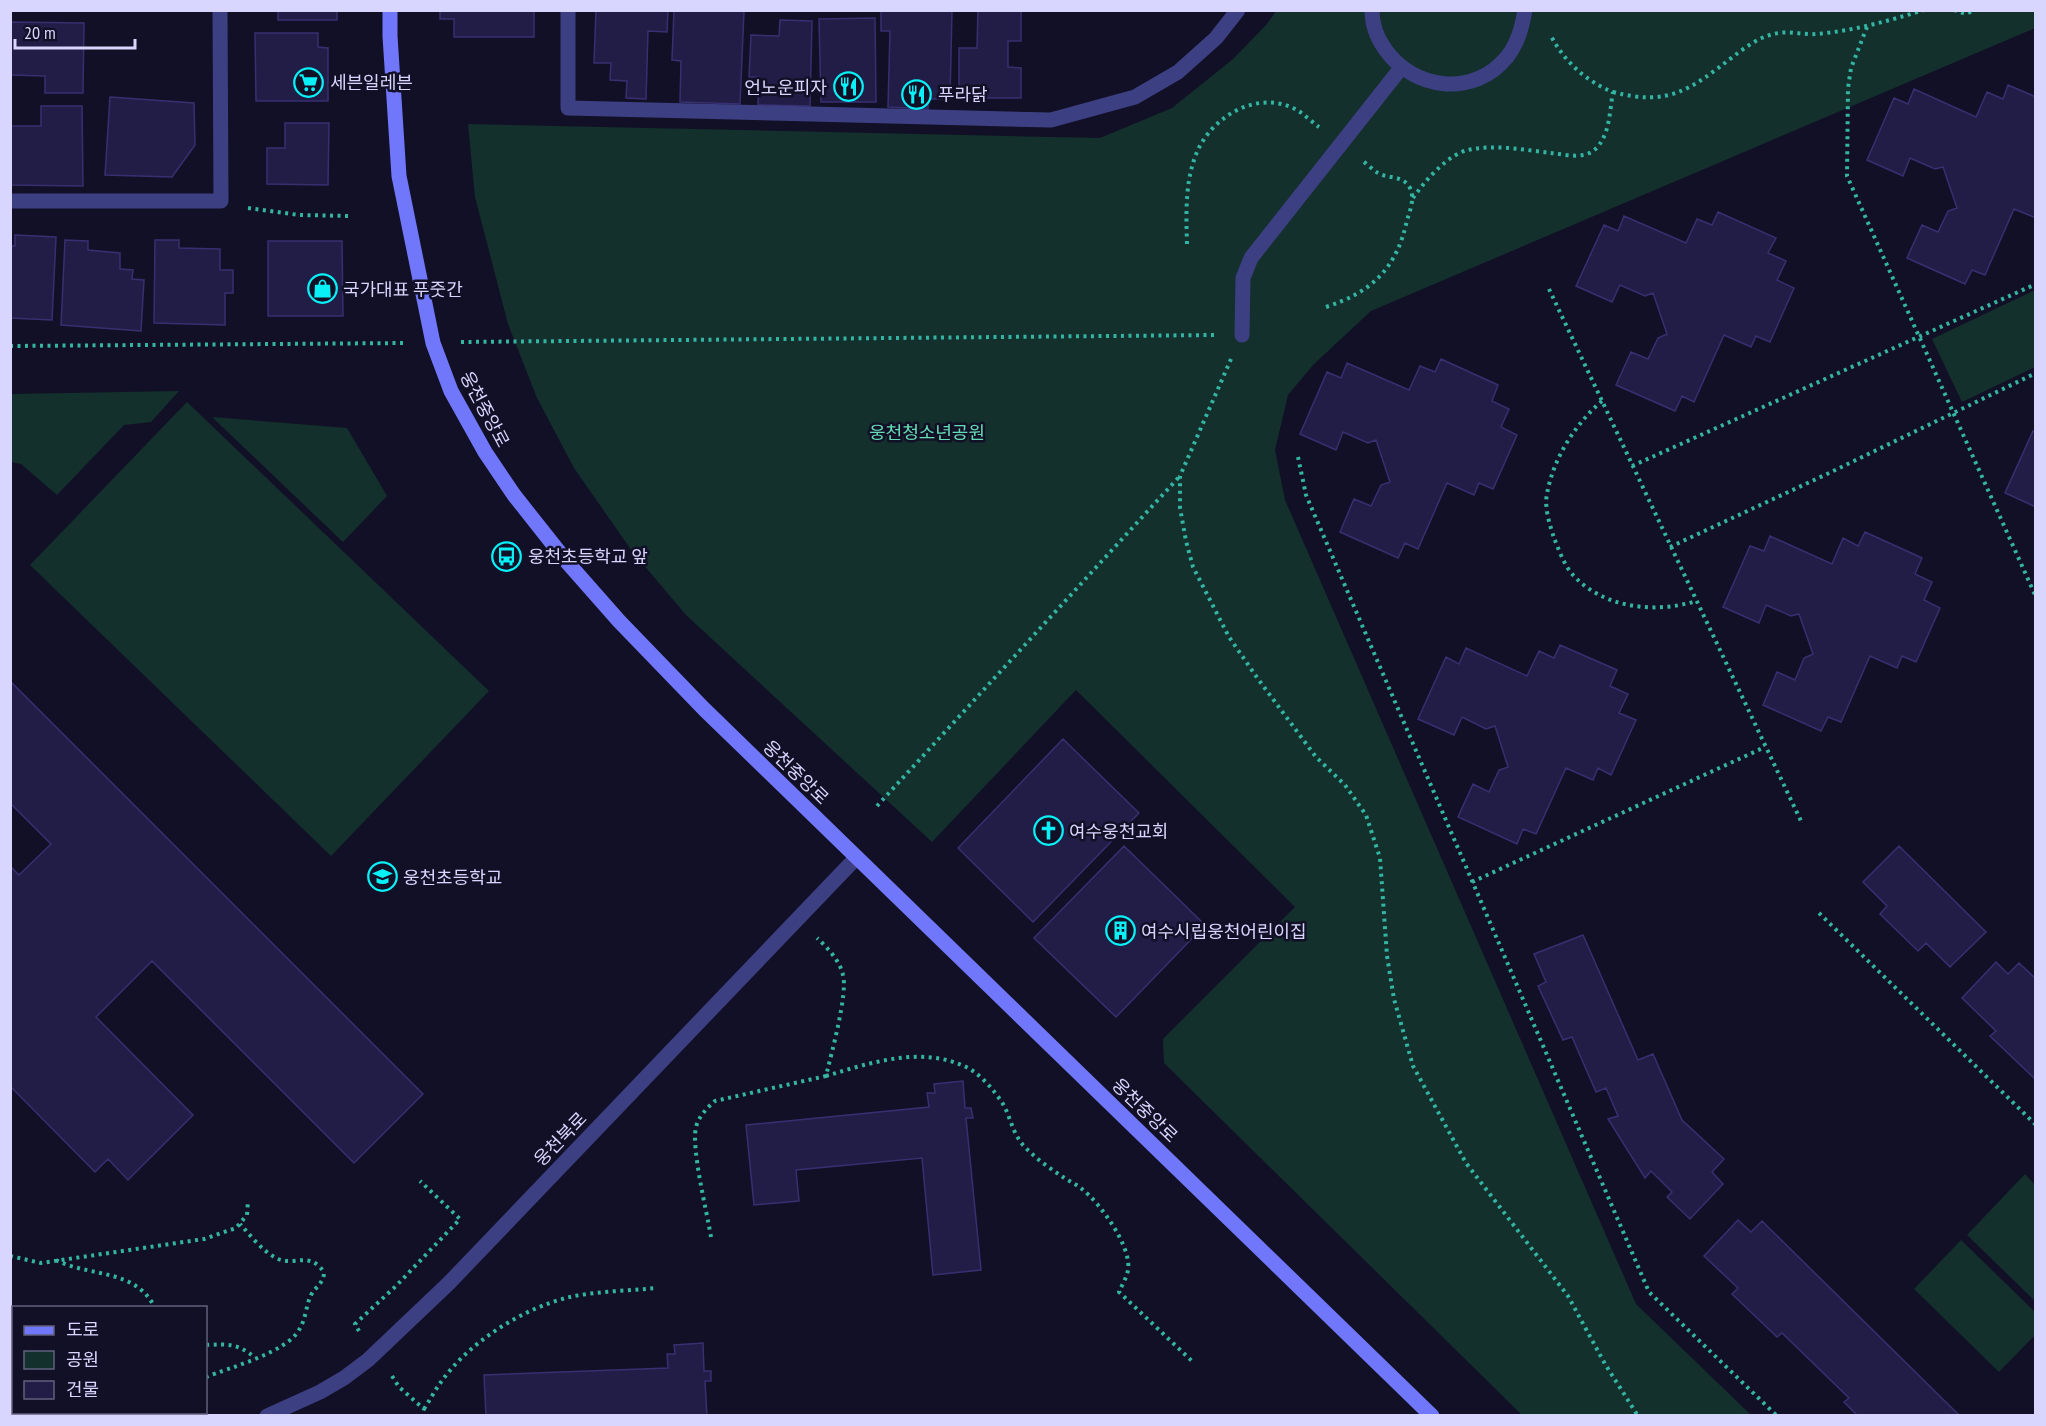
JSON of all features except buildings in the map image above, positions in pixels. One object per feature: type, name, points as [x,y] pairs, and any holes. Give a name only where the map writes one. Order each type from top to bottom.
[{"type":"street","points":[[10,201],[221,201],[220,10]]},
{"type":"street","name":"웅천중앙로","points":[[390,10],[399,176],[433,343],[451,391],[485,452],[514,495],[567,562],[619,621],[704,709],[1432,1416]]},
{"type":"street","points":[[568,10],[568,108],[1051,120],[1135,97],[1170,77],[1216,38],[1238,10]]},
{"type":"street","points":[[1372,10],[1378,41],[1393,61],[1413,76],[1437,84],[1463,84],[1487,74],[1507,58],[1520,35],[1525,10]]},
{"type":"street","points":[[1242,335],[1244,278],[1251,258],[1401,68]]},
{"type":"street","name":"웅천북로","points":[[267,1416],[320,1392],[369,1360],[449,1283],[856,858]]},
{"type":"path","points":[[1545,24],[1554,42],[1576,69],[1600,87],[1648,99],[1665,97],[1684,90],[1746,46],[1778,33],[1815,34],[1867,27],[1924,10]]},
{"type":"path","points":[[1954,10],[1966,14],[1974,10]]},
{"type":"path","points":[[1867,27],[1851,68],[1848,88],[1846,176],[2036,597]]},
{"type":"path","points":[[1412,199],[1444,164],[1467,150],[1518,149],[1568,155],[1584,155],[1593,151],[1602,142],[1607,128],[1613,92]]},
{"type":"path","points":[[1187,244],[1186,214],[1192,170],[1198,150],[1221,120],[1234,110],[1263,103],[1296,110],[1314,123]]},
{"type":"path","points":[[1326,307],[1344,302],[1374,283],[1396,257],[1403,240],[1412,199],[1410,187],[1398,177],[1378,173]]},
{"type":"path","points":[[221,201],[257,210],[299,215],[351,216]]},
{"type":"path","points":[[1632,466],[2036,284]]},
{"type":"path","points":[[1549,289],[1801,821]]},
{"type":"path","points":[[10,346],[1242,335],[1180,476],[877,806]]},
{"type":"path","points":[[1671,547],[2036,374]]},
{"type":"path","points":[[1602,401],[1576,427],[1557,464],[1546,495],[1549,523],[1559,551],[1573,574],[1596,593],[1622,604],[1659,608],[1696,601]]},
{"type":"path","points":[[1298,457],[1306,495],[1649,1292],[1777,1416]]},
{"type":"path","points":[[1180,476],[1180,508],[1193,567],[1228,637],[1316,757],[1345,785],[1366,815],[1380,858],[1387,956],[1394,999],[1413,1066],[1466,1163],[1568,1296],[1605,1365],[1638,1416]]},
{"type":"path","points":[[1472,882],[1765,747]]},
{"type":"path","points":[[1819,913],[2036,1125]]},
{"type":"path","points":[[796,920],[826,946],[844,976],[838,1028],[826,1076]]},
{"type":"path","points":[[711,1237],[695,1143],[697,1126],[702,1114],[715,1101],[868,1064],[912,1056],[937,1058],[963,1065],[977,1073],[1003,1105],[1010,1124],[1023,1145],[1054,1171],[1081,1187],[1097,1203],[1127,1252],[1128,1271],[1119,1292],[1193,1362]]},
{"type":"path","points":[[10,1256],[41,1263],[204,1239],[236,1228],[247,1215],[248,1201]]},
{"type":"path","points":[[207,1377],[255,1359],[287,1343],[299,1332],[309,1307],[310,1297],[324,1280],[324,1272],[318,1263],[305,1259],[284,1261],[276,1258],[260,1246],[240,1224]]},
{"type":"path","points":[[56,1260],[69,1267],[115,1275],[144,1294],[153,1306]]},
{"type":"path","points":[[424,1409],[442,1380],[464,1356],[511,1320],[544,1305],[570,1297],[656,1288]]},
{"type":"path","points":[[207,1345],[229,1345],[245,1349],[255,1359]]},
{"type":"green space","name":"웅천청소년공원","points":[[1276,11],[2035,11],[2035,28],[1371,311],[1313,365],[1288,395],[1275,450],[1285,500],[1636,1304],[1751,1415],[1522,1415],[1164,1063],[1163,1039],[1295,907],[1076,690],[932,842],[686,615],[632,551],[574,468],[537,398],[508,324],[475,197],[468,124],[1100,138],[1172,108],[1233,59],[1267,24]]},
{"type":"green space","points":[[2035,290],[2035,367],[1962,402],[1932,339]]},
{"type":"green space","points":[[179,391],[151,422],[124,425],[57,495],[21,464],[11,462],[11,394]]},
{"type":"green space","points":[[187,402],[489,691],[331,856],[30,565]]},
{"type":"green space","points":[[212,417],[347,428],[387,496],[343,542]]},
{"type":"green space","points":[[2025,1174],[2035,1185],[2035,1301],[1967,1235]]},
{"type":"green space","points":[[1961,1240],[2035,1312],[2035,1335],[1999,1372],[1914,1289]]},
{"type":"place","name":"세븐일레븐","points":[[309,82]]},
{"type":"place","name":"언노운피자","points":[[848,87]]},
{"type":"place","name":"푸라닭","points":[[917,94]]},
{"type":"place","name":"국가대표 푸줏간","points":[[322,289]]},
{"type":"place","name":"웅천초등학교 앞","points":[[507,556]]},
{"type":"place","name":"여수웅천교회","points":[[1048,831]]},
{"type":"place","name":"웅천초등학교","points":[[382,877]]},
{"type":"place","name":"여수시립웅천어린이집","points":[[1120,931]]}]
